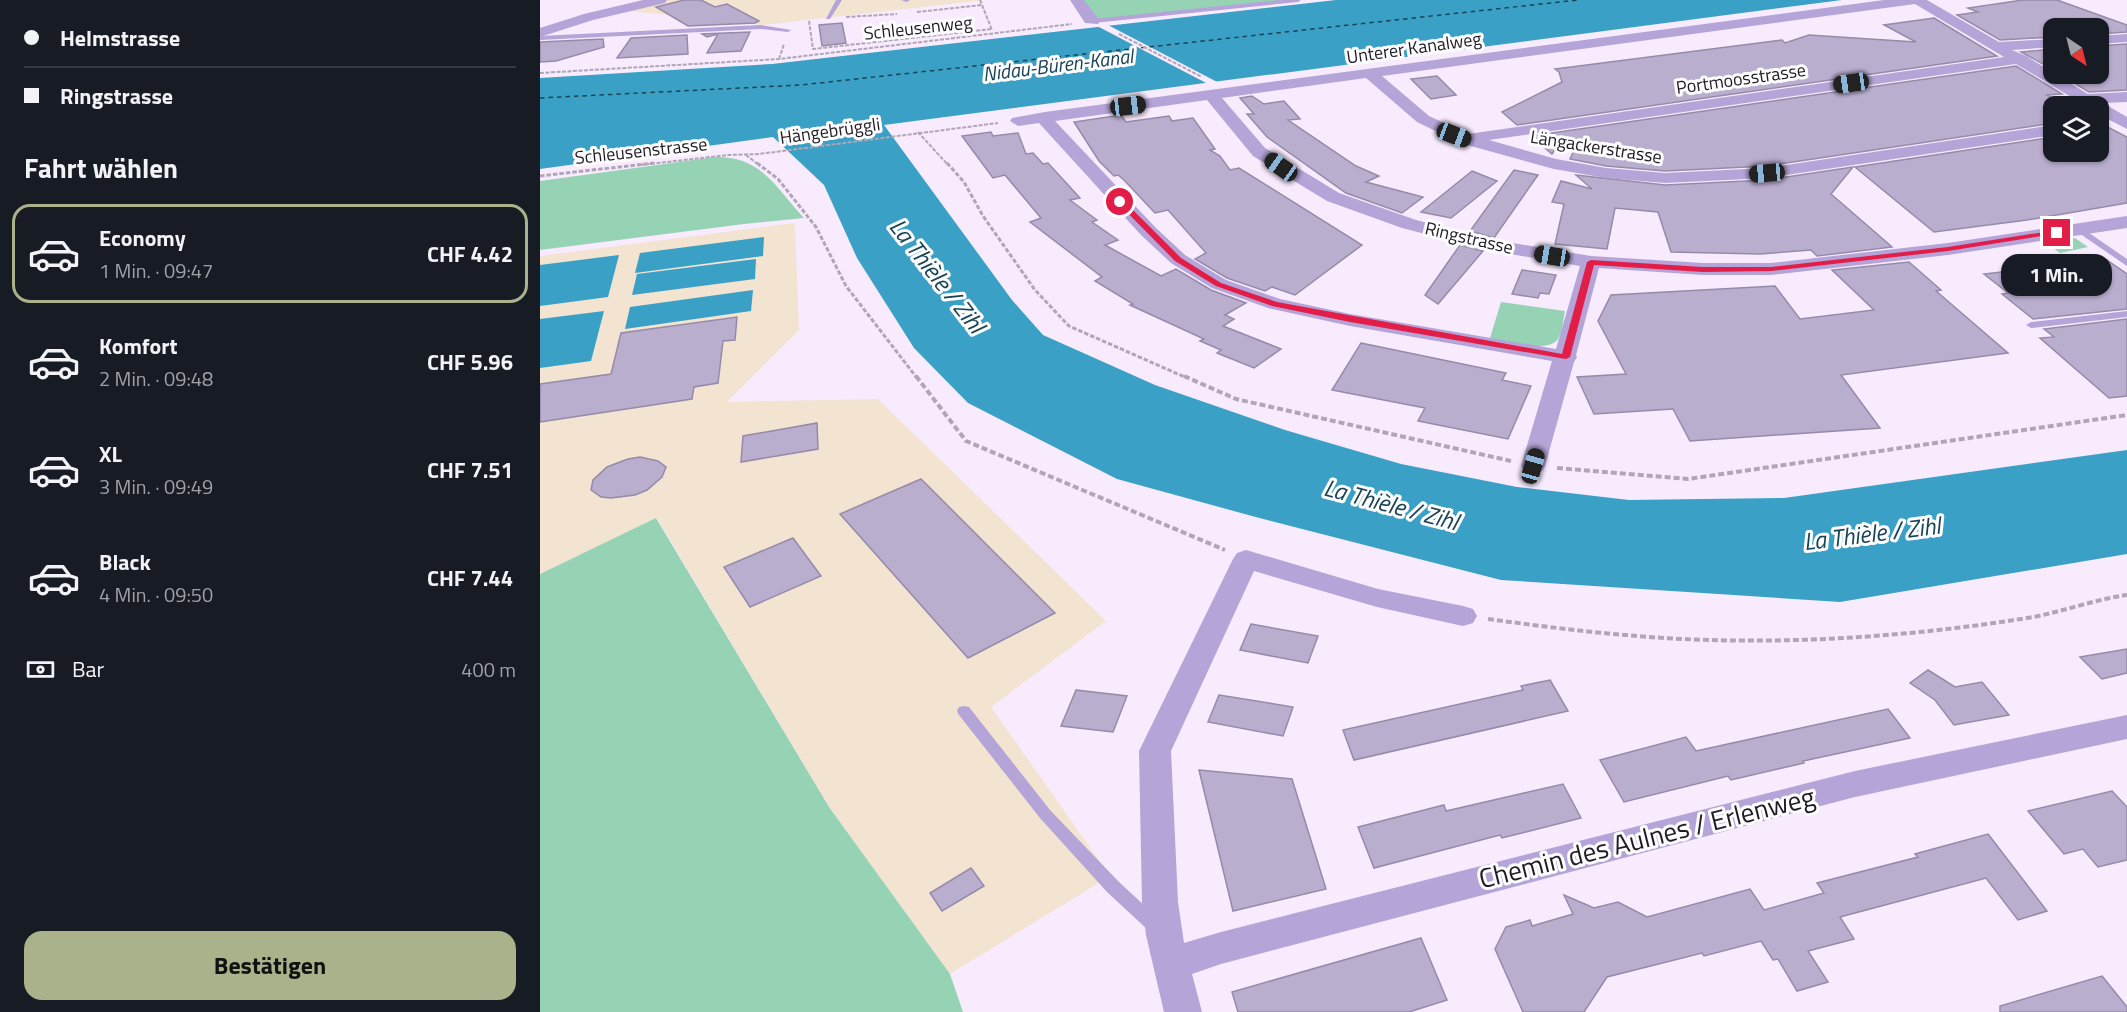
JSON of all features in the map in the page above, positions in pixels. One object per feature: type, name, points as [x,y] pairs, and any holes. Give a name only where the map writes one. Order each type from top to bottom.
[{"type":"street","points":[[540,33],[589,17],[660,0]]},
{"type":"street","points":[[1077,0],[1093,21]]},
{"type":"street","points":[[1916,0],[2083,96]]},
{"type":"street","name":"Unterer Kanalweg","points":[[1018,121],[1209,87],[1369,73],[1916,0]]},
{"type":"street","points":[[2109,39],[2127,38]]},
{"type":"street","points":[[1999,46],[2043,44]]},
{"type":"street","name":"Portmoosstrasse","points":[[1467,139],[1520,129],[2021,59]]},
{"type":"street","name":"Längackerstrasse","points":[[1369,73],[1423,119],[1467,139],[1554,164],[1665,178],[1767,173],[2043,132]]},
{"type":"street","name":"Ringstrasse","points":[[1209,87],[1259,152],[1333,197],[1409,224],[1494,246],[1591,262],[1703,269],[1771,269],[1948,249],[2127,222]]},
{"type":"street","points":[[2109,98],[2127,97]]},
{"type":"street","points":[[2109,113],[2124,123]]},
{"type":"street","points":[[1045,117],[1048,124],[1178,260],[1219,285],[1297,309],[1566,357]]},
{"type":"street","points":[[2109,124],[2124,123]]},
{"type":"street","points":[[1533,466],[1566,357],[1591,262]]},
{"type":"street","points":[[1184,1012],[1168,949],[1160,902],[1155,751],[1246,558],[1377,598],[1463,616]]},
{"type":"street","name":"Chemin des Aulnes / Erlenweg","points":[[1168,949],[1221,948],[1855,784],[2127,727]]},
{"type":"lane","points":[[828,18],[839,0]]},
{"type":"lane","points":[[1093,21],[1298,0]]},
{"type":"lane","points":[[540,38],[760,27],[788,30]]},
{"type":"lane","points":[[2079,229],[2127,263]]},
{"type":"lane","points":[[2031,325],[2127,314]]},
{"type":"lane","points":[[964,711],[1045,814],[1168,949]]},
{"type":"path","points":[[980,0],[995,35]]},
{"type":"path","points":[[912,12],[982,4]]},
{"type":"path","points":[[779,59],[788,30],[793,22],[900,13]]},
{"type":"path","points":[[809,21],[813,49],[992,29]]},
{"type":"path","name":"Schleusenweg","points":[[540,73],[779,59],[995,35],[1093,21]]},
{"type":"path","points":[[1112,30],[1209,87]]},
{"type":"path","points":[[918,132],[1018,121]]},
{"type":"path","points":[[918,132],[964,182],[983,216],[1035,290],[1069,326],[1236,399],[1533,466],[1688,479],[2127,416]]},
{"type":"path","name":"Hängebrüggli","points":[[746,155],[918,132]]},
{"type":"path","name":"Schleusenstrasse","points":[[540,176],[728,155],[746,155]]},
{"type":"path","points":[[746,155],[778,179],[816,227],[846,286],[966,441],[1246,558]]},
{"type":"path","points":[[1463,616],[1568,630],[1642,636],[1709,640],[1777,640],[1936,630],[2024,619],[2094,600],[2127,595]]},
{"type":"shaded area","points":[[661,0],[985,0],[763,25],[620,10]]},
{"type":"shaded area","points":[[795,223],[799,330],[727,402],[878,399],[1106,621],[991,707],[1110,876],[950,974],[829,807],[657,518],[540,574],[540,256]]},
{"type":"green space","points":[[1077,0],[1292,0],[1090,20]]},
{"type":"green space","points":[[715,157],[731,158],[756,168],[776,185],[804,218],[540,250],[540,181]]},
{"type":"green space","points":[[2075,238],[2088,247],[2060,253],[2045,242]]},
{"type":"green space","points":[[1501,302],[1565,311],[1560,336],[1546,346],[1515,344],[1490,338]]},
{"type":"green space","points":[[656,518],[829,807],[950,974],[963,1012],[540,1012],[540,574]]},
{"type":"water","points":[[1336,0],[1842,0],[884,125],[1012,300],[1043,335],[1155,385],[1285,430],[1401,464],[1517,487],[1629,500],[1784,498],[2127,450],[2127,554],[1840,602],[1501,580],[1117,479],[968,403],[914,348],[857,258],[824,185],[773,137],[540,169],[540,78],[772,64]]},
{"type":"water","points":[[764,237],[763,256],[635,273],[640,253]]},
{"type":"water","points":[[619,255],[608,297],[540,306],[540,265]]},
{"type":"water","points":[[756,259],[755,279],[632,295],[637,274]]},
{"type":"water","points":[[753,290],[751,311],[625,329],[630,307]]},
{"type":"water","points":[[604,311],[591,361],[540,368],[540,319]]},
{"type":"pier","points":[[1106,24],[1221,84],[1210,85],[1097,26]]},
{"type":"building","points":[[684,0],[701,0],[715,7],[727,4],[759,21],[688,26],[656,7]]},
{"type":"building","points":[[2023,0],[2057,0],[2107,18],[2043,18],[2043,38],[2000,40],[1957,15],[1978,12],[1968,8]]},
{"type":"building","points":[[1934,18],[1997,56],[1517,125],[1502,112],[1562,82],[1559,72],[1555,69],[1782,40],[1785,43],[1809,35],[1916,42],[1884,25]]},
{"type":"building","points":[[2109,19],[2127,25],[2127,32],[2109,33]]},
{"type":"building","points":[[842,23],[846,43],[822,46],[819,25]]},
{"type":"building","points":[[750,32],[741,51],[707,53],[718,34],[707,37],[702,34]]},
{"type":"building","points":[[687,35],[688,54],[617,58],[631,38]]},
{"type":"building","points":[[603,39],[604,47],[556,61],[540,62],[540,42]]},
{"type":"building","points":[[2127,44],[2127,90],[2089,92],[2076,84],[2109,84],[2109,45]]},
{"type":"building","points":[[2043,50],[2043,64],[2021,52]]},
{"type":"building","points":[[2016,66],[2062,94],[2043,96],[2043,125],[1767,166],[1665,171],[1606,166],[1570,159],[1577,144],[1563,137],[1552,154],[1531,136]]},
{"type":"building","points":[[1437,76],[1456,95],[1431,99],[1411,79]]},
{"type":"building","points":[[1252,96],[1264,104],[1284,101],[1300,119],[1288,120],[1356,166],[1379,176],[1366,182],[1423,197],[1402,213],[1346,193],[1267,137],[1247,114],[1254,114],[1240,98]]},
{"type":"building","points":[[1121,115],[1126,122],[1169,116],[1172,121],[1193,118],[1215,149],[1210,150],[1220,156],[1230,170],[1239,168],[1362,245],[1295,295],[1272,287],[1265,291],[1227,278],[1195,259],[1206,253],[1168,210],[1155,213],[1124,180],[1118,175],[1114,176],[1099,161],[1074,122]]},
{"type":"building","points":[[2109,128],[2127,137],[2127,203],[2027,220],[1934,232],[1855,167],[2043,139],[2043,162],[2109,162]]},
{"type":"building","points":[[991,132],[993,136],[1018,133],[1026,154],[1033,153],[1043,164],[1048,163],[1080,198],[1070,200],[1097,220],[1092,222],[1118,240],[1105,245],[1161,276],[1176,269],[1211,290],[1246,303],[1225,315],[1234,319],[1223,326],[1281,349],[1254,368],[1217,353],[1221,350],[1200,341],[1204,339],[1130,305],[1133,304],[1095,281],[1102,277],[1030,222],[1041,218],[1005,175],[993,178],[962,136]]},
{"type":"building","points":[[1853,167],[1831,194],[1892,247],[1817,256],[1811,250],[1760,254],[1671,252],[1658,212],[1615,208],[1607,249],[1555,244],[1564,204],[1552,202],[1561,181],[1592,189],[1576,175],[1665,185],[1767,180]]},
{"type":"building","points":[[1514,170],[1538,175],[1494,238],[1470,231]]},
{"type":"building","points":[[1472,171],[1497,181],[1451,218],[1421,212]]},
{"type":"building","points":[[1460,245],[1483,251],[1438,304],[1425,295]]},
{"type":"building","points":[[2107,260],[2127,274],[2127,309],[2033,319],[2002,294],[2008,293],[1984,274]]},
{"type":"building","points":[[1909,262],[1941,290],[1936,291],[2008,353],[1841,375],[1880,428],[1690,441],[1673,409],[1594,414],[1577,377],[1626,374],[1598,321],[1611,295],[1775,286],[1800,319],[1874,310],[1832,270]]},
{"type":"building","points":[[1522,270],[1556,275],[1549,294],[1540,293],[1538,298],[1512,294]]},
{"type":"building","points":[[737,317],[735,340],[723,341],[718,383],[694,387],[692,399],[540,422],[540,384],[611,374],[621,333]]},
{"type":"building","points":[[2127,319],[2127,396],[2109,398],[2040,338],[2054,337],[2044,329]]},
{"type":"building","points":[[1361,343],[1506,373],[1502,380],[1531,386],[1508,439],[1418,421],[1425,408],[1332,390]]},
{"type":"building","points":[[817,423],[818,449],[741,462],[743,436]]},
{"type":"building","points":[[640,457],[658,461],[666,467],[662,477],[647,490],[635,495],[611,498],[601,497],[591,490],[593,480],[607,467]]},
{"type":"building","points":[[921,479],[1055,613],[968,658],[840,514]]},
{"type":"building","points":[[793,538],[821,576],[750,607],[724,567]]},
{"type":"building","points":[[1251,624],[1318,636],[1308,663],[1240,650]]},
{"type":"building","points":[[2127,649],[2127,673],[2102,679],[2080,657]]},
{"type":"building","points":[[1928,670],[1955,687],[1982,682],[2009,715],[1954,725],[1935,700],[1910,683]]},
{"type":"building","points":[[1550,680],[1568,711],[1354,760],[1343,730],[1523,690],[1521,686]]},
{"type":"building","points":[[1076,690],[1127,696],[1113,732],[1061,726]]},
{"type":"building","points":[[1219,695],[1293,707],[1283,736],[1208,722]]},
{"type":"building","points":[[1888,709],[1910,738],[1803,761],[1804,763],[1731,780],[1728,776],[1624,802],[1600,760],[1686,737],[1696,751]]},
{"type":"building","points":[[1199,770],[1292,779],[1326,889],[1233,911]]},
{"type":"building","points":[[1563,784],[1581,818],[1502,838],[1500,835],[1374,868],[1358,827],[1444,805],[1446,811]]},
{"type":"building","points":[[2112,791],[2127,807],[2127,860],[2098,867],[2083,849],[2064,854],[2028,811]]},
{"type":"building","points":[[1988,834],[2047,911],[2018,920],[1986,878],[1840,917],[1854,939],[1808,951],[1828,982],[1797,991],[1778,959],[1773,960],[1761,941],[1607,977],[1584,1012],[1523,1012],[1495,949],[1506,927],[1530,920],[1532,926],[1573,914],[1564,895],[1594,908],[1618,902],[1647,917],[1750,889],[1764,910],[1824,893],[1817,883],[1918,857],[1915,854]]},
{"type":"building","points":[[971,868],[984,886],[942,911],[930,893]]},
{"type":"building","points":[[1421,938],[1447,1000],[1409,1012],[1238,1012],[1232,992]]},
{"type":"building","points":[[2102,976],[2127,1007],[2127,1012],[2000,1012],[2000,1006]]},
{"type":"ferry route","points":[[540,98],[801,85],[1578,0]]},
{"type":"route","points":[[1120,202],[1178,260],[1219,285],[1275,304],[1350,320],[1566,357],[1591,262],[1703,269],[1771,269],[1948,249],[2057,233]]},
{"type":"water label","name":"Nidau-Büren-Kanal","points":[[1058,65]]},
{"type":"water label","name":"La Thièle / Zihl","points":[[937,276]]},
{"type":"water label","name":"La Thièle / Zihl","points":[[1391,505]]},
{"type":"water label","name":"La Thièle / Zihl","points":[[1872,534]]}]
